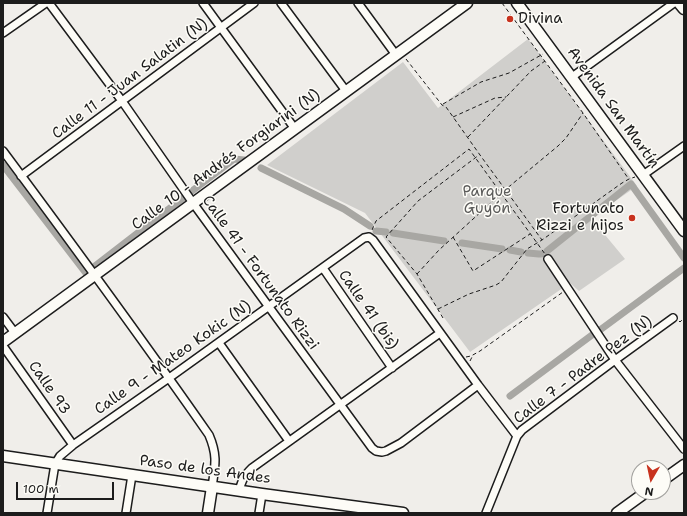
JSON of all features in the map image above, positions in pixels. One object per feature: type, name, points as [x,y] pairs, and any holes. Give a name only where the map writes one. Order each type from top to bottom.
[{"type":"street","points":[[3,33],[47,3]]},
{"type":"street","name":"Calle 41 - Fortunato Rizzi","points":[[47,3],[122,101],[193,203],[372,448],[376,451],[382,452],[400,443],[478,385]]},
{"type":"street","points":[[203,3],[295,129]]},
{"type":"street","name":"Calle 11 - Juan Salatin (N)","points":[[22,176],[254,3]]},
{"type":"street","points":[[281,3],[346,91]]},
{"type":"street","points":[[358,3],[398,53]]},
{"type":"street","name":"Calle 10 - Andrés Forgiarini (N)","points":[[3,342],[466,3]]},
{"type":"street","name":"Avenida San Martín","points":[[517,3],[684,231]]},
{"type":"street","points":[[572,77],[674,3]]},
{"type":"street","points":[[679,3],[684,9]]},
{"type":"street","points":[[643,175],[684,146]]},
{"type":"street","points":[[3,151],[95,275],[209,436],[213,445],[216,463],[208,513]]},
{"type":"street","points":[[369,237],[373,240],[516,436]]},
{"type":"street","name":"Calle 9 - Mateo Kokic (N)","points":[[55,464],[60,456],[73,445],[364,238],[369,237]]},
{"type":"street","points":[[548,259],[615,360],[684,449]]},
{"type":"street","name":"Calle 41 (bis)","points":[[323,268],[392,368]]},
{"type":"street","points":[[3,317],[15,333]]},
{"type":"street","name":"Calle 7 - Padre Pez (N)","points":[[486,513],[516,436],[615,360],[673,318]]},
{"type":"street","points":[[239,491],[242,480],[249,471],[440,333]]},
{"type":"street","points":[[218,343],[289,441]]},
{"type":"street","name":"Calle 93","points":[[3,346],[73,445]]},
{"type":"street","name":"Paso de los Andes","points":[[3,456],[373,511],[403,513]]},
{"type":"street","points":[[47,513],[55,464]]},
{"type":"street","points":[[671,474],[684,465]]},
{"type":"street","points":[[126,513],[132,475]]},
{"type":"street","points":[[259,513],[262,494]]},
{"type":"street","points":[[617,513],[635,500]]},
{"type":"path","points":[[502,3],[583,114],[628,179]]},
{"type":"path","points":[[442,104],[482,82],[509,73],[551,50]]},
{"type":"path","points":[[398,53],[446,107],[542,240]]},
{"type":"path","points":[[467,137],[531,71],[545,62]]},
{"type":"path","points":[[453,117],[495,98],[506,96]]},
{"type":"path","points":[[417,274],[453,237],[505,190],[558,146],[566,138],[583,114]]},
{"type":"path","points":[[369,237],[376,221],[469,149],[548,259]]},
{"type":"path","points":[[443,318],[417,274],[386,237],[418,201],[480,155]]},
{"type":"path","points":[[438,310],[469,294],[501,282],[527,249],[628,179],[643,175]]},
{"type":"path","points":[[453,237],[473,271],[530,234]]},
{"type":"path","points":[[457,356],[463,358],[472,356],[568,289]]},
{"type":"green space","name":"Parque Guyón","points":[[528,39],[637,186],[591,218],[625,259],[579,291],[570,283],[470,352],[365,213],[267,165],[403,62],[438,108]]},
{"type":"waterway","points":[[192,191],[234,159],[244,160]]},
{"type":"waterway","points":[[3,165],[86,273]]},
{"type":"waterway","points":[[261,168],[344,209],[370,226]]},
{"type":"waterway","points":[[547,251],[631,184],[684,258]]},
{"type":"waterway","points":[[95,266],[183,198]]},
{"type":"waterway","points":[[376,231],[386,232]]},
{"type":"waterway","points":[[393,233],[444,241]]},
{"type":"waterway","points":[[462,243],[502,249]]},
{"type":"waterway","points":[[510,250],[521,252]]},
{"type":"waterway","points":[[528,253],[541,254]]},
{"type":"waterway","points":[[600,330],[684,268]]},
{"type":"waterway","points":[[510,396],[592,335]]},
{"type":"place","name":"Divina","points":[[510,19]]},
{"type":"place","name":"Fortunato Rizzi e hijos","points":[[632,218]]}]
